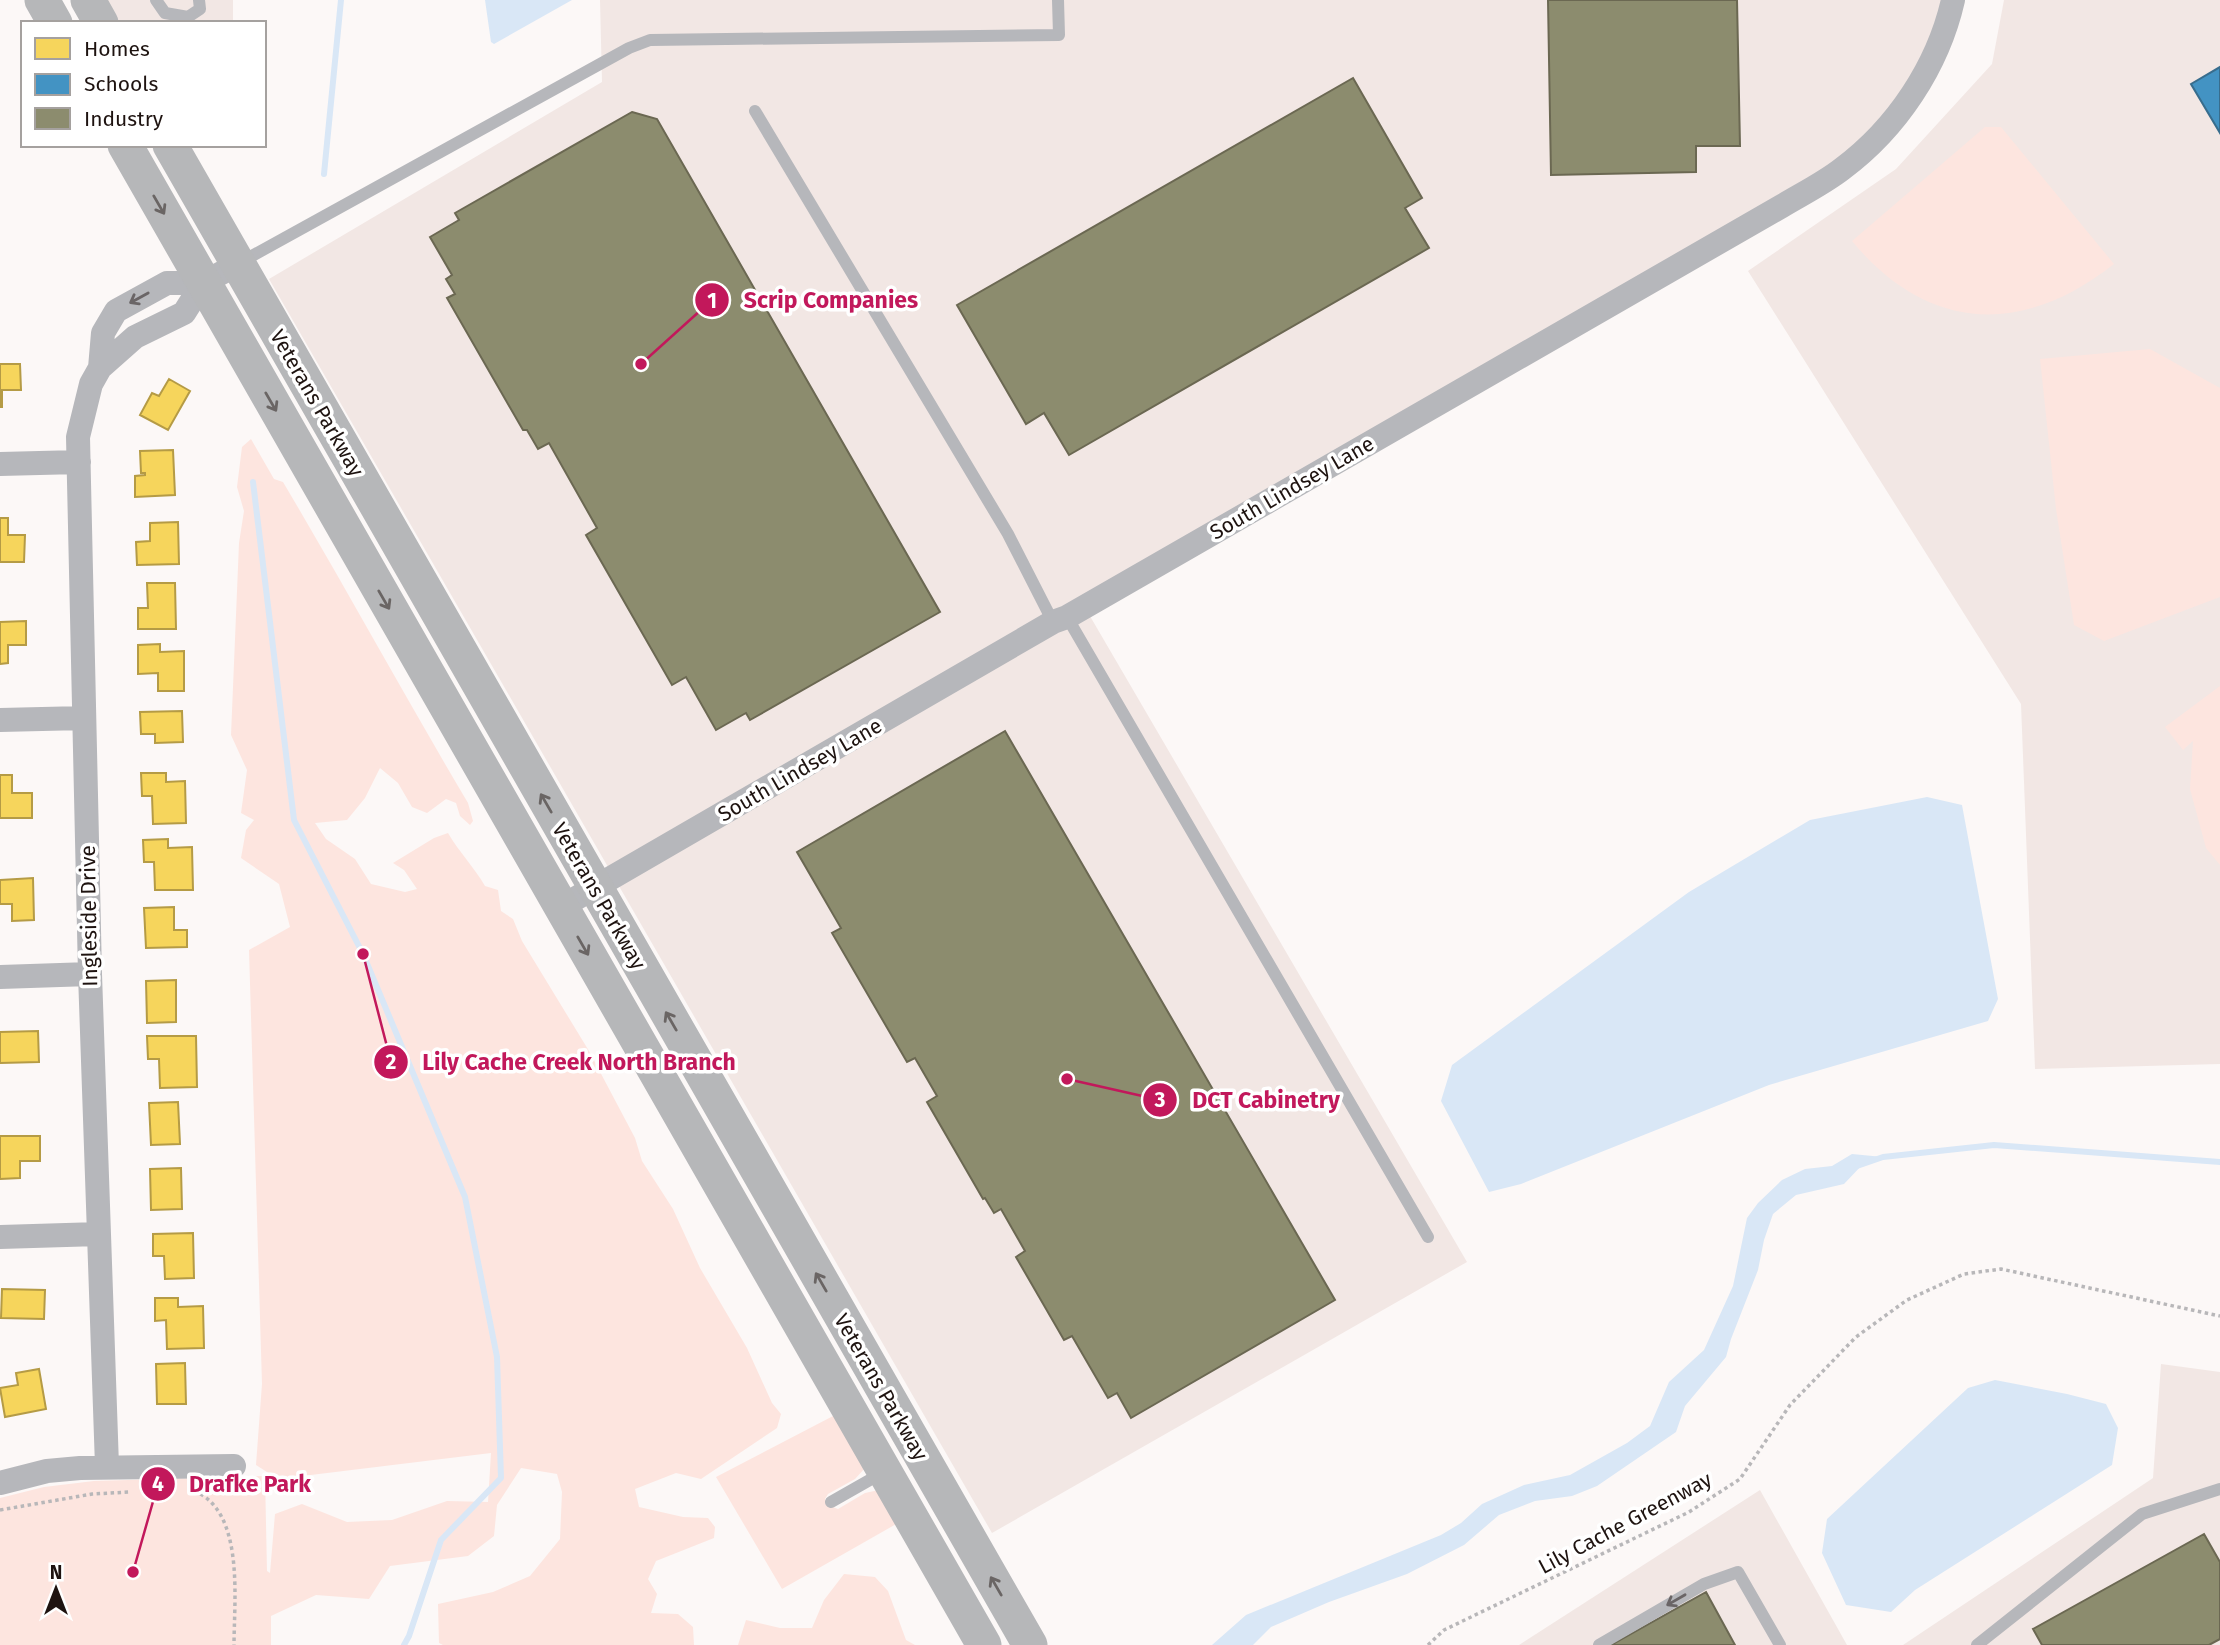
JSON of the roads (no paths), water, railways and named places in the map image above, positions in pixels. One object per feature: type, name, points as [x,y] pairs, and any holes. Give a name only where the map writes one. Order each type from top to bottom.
[{"type":"main road","points":[[42,0],[54,21]]},
{"type":"main road","points":[[88,0],[100,21]]},
{"type":"main road","name":"Veterans Parkway","points":[[126,147],[984,1645]]},
{"type":"main road","name":"Veterans Parkway","points":[[171,147],[1030,1645]]},
{"type":"street","name":"South Lindsey Lane","points":[[561,907],[1770,213],[1842,169],[1877,139],[1917,86],[1937,52],[1953,0]]},
{"type":"street","name":"Ingleside Drive","points":[[107,1466],[90,974],[78,437],[91,384],[100,368],[135,337],[184,313],[203,283],[237,264]]},
{"type":"street","name":"Ingleside Drive","points":[[100,368],[103,333],[116,311],[167,283],[203,283]]},
{"type":"street","points":[[0,464],[79,462]]},
{"type":"street","points":[[0,720],[85,718]]},
{"type":"street","points":[[0,977],[90,974]]},
{"type":"street","points":[[0,1237],[99,1234]]},
{"type":"street","points":[[0,1483],[47,1471],[107,1466],[234,1466]]},
{"type":"lane","points":[[156,0],[165,13],[188,18],[200,9],[200,0]]},
{"type":"lane","points":[[237,264],[618,54],[650,40],[1059,36],[1059,0]]},
{"type":"lane","points":[[755,111],[1427,1237]]},
{"type":"lane","points":[[831,1502],[885,1471]]},
{"type":"lane","points":[[1977,1645],[1994,1640],[2142,1514],[2220,1489]]},
{"type":"lane","points":[[1599,1645],[1704,1584],[1738,1572],[1780,1645]]},
{"type":"water","points":[[485,0],[572,0],[494,44],[491,42]]},
{"type":"water","points":[[1927,797],[1962,805],[1998,999],[1988,1021],[1769,1085],[1521,1184],[1489,1192],[1441,1101],[1452,1065],[1689,892],[1810,820]]},
{"type":"water","points":[[1852,1154],[1883,1157],[1864,1163],[1844,1184],[1796,1195],[1773,1214],[1758,1270],[1726,1357],[1685,1406],[1676,1432],[1597,1486],[1572,1496],[1535,1501],[1499,1515],[1464,1545],[1407,1574],[1329,1602],[1271,1627],[1253,1645],[1212,1645],[1246,1615],[1441,1535],[1461,1523],[1482,1504],[1524,1485],[1570,1475],[1627,1443],[1650,1426],[1669,1382],[1704,1350],[1733,1286],[1747,1218],[1758,1203],[1782,1180],[1805,1169],[1832,1166]]},
{"type":"water","points":[[1995,1380],[2106,1404],[2118,1428],[2112,1465],[1915,1590],[1891,1612],[1846,1605],[1822,1553],[1827,1519],[1968,1388]]},
{"type":"waterway","points":[[324,174],[341,0]]},
{"type":"waterway","points":[[253,482],[294,820],[363,954],[465,1197],[497,1357],[501,1478],[441,1540],[404,1645]]},
{"type":"waterway","points":[[1857,1166],[1883,1157],[1994,1145],[2220,1162]]},
{"type":"place","name":"Scrip Companies","points":[[641,364]]},
{"type":"place","name":"Lily Cache Creek North Branch","points":[[363,954]]},
{"type":"place","name":"DCT Cabinetry","points":[[1067,1079]]},
{"type":"place","name":"Drafke Park","points":[[133,1572]]}]
